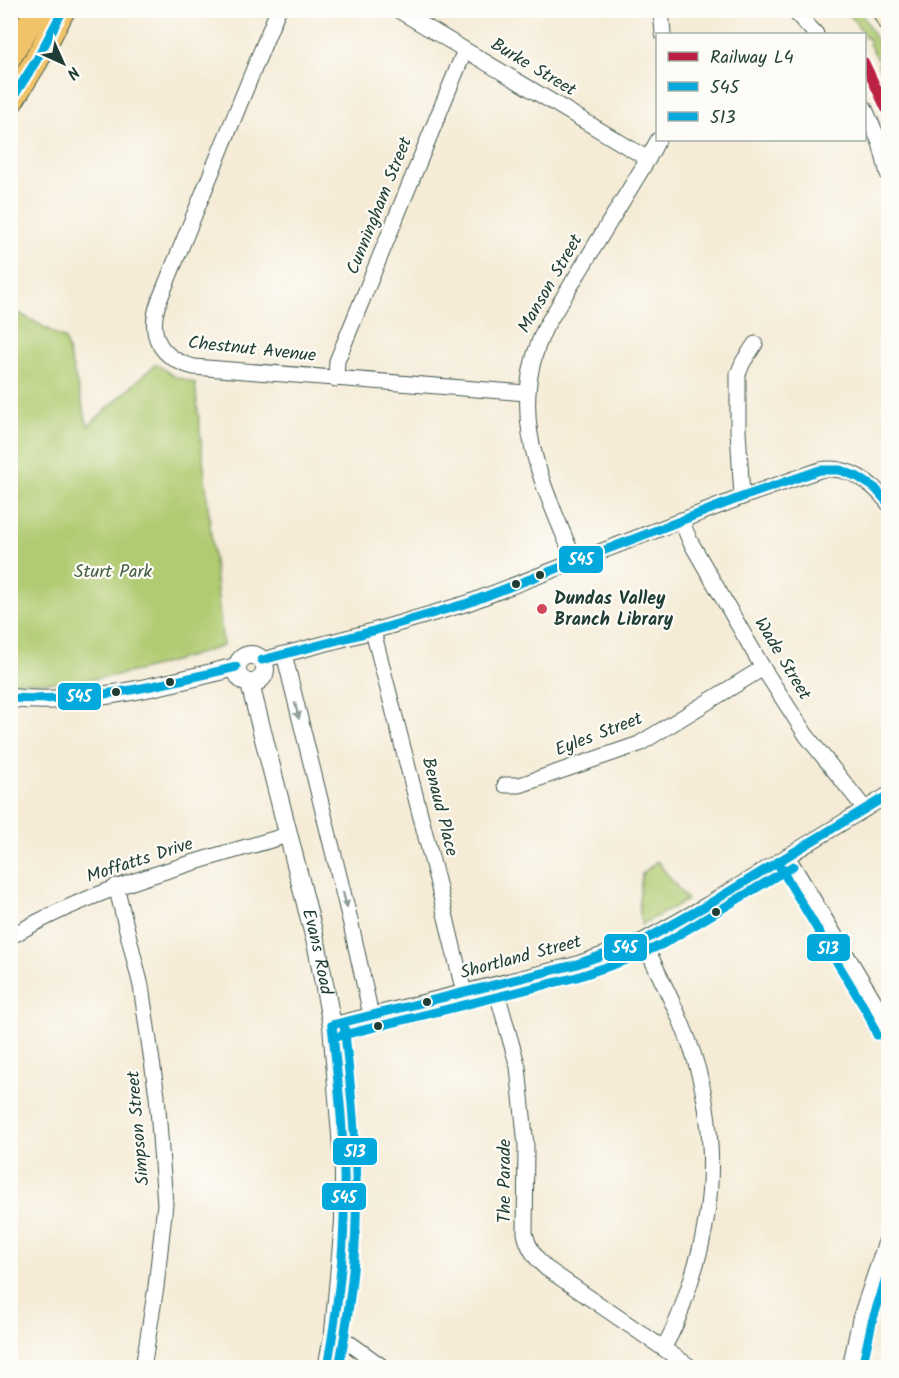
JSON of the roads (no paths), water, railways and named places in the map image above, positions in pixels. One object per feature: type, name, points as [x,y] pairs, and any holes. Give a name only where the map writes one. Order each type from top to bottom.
[{"type":"main road","points":[[10,56],[37,10]]},
{"type":"main road","points":[[10,103],[63,10]]},
{"type":"main road","points":[[882,10],[888,20]]},
{"type":"street","name":"Chestnut Avenue","points":[[278,10],[159,301],[154,330],[162,348],[177,361],[194,367],[526,393]]},
{"type":"street","name":"Burke Street","points":[[398,10],[648,159]]},
{"type":"street","points":[[661,10],[663,33]]},
{"type":"street","points":[[793,10],[815,33]]},
{"type":"street","name":"Cunningham Street","points":[[336,378],[337,361],[465,50]]},
{"type":"street","points":[[866,112],[880,143],[888,174]]},
{"type":"street","name":"Manson Street","points":[[575,562],[535,458],[529,431],[526,393],[532,360],[546,326],[657,141]]},
{"type":"street","points":[[741,497],[738,374],[743,362],[756,344]]},
{"type":"street","points":[[262,660],[468,603],[741,497],[829,468],[861,477],[888,503]]},
{"type":"street","name":"Wade Street","points":[[681,520],[690,541],[762,668],[806,735],[865,809]]},
{"type":"street","name":"Benaud Place","points":[[373,631],[464,993]]},
{"type":"street","points":[[284,654],[350,920],[371,1015]]},
{"type":"street","points":[[10,698],[47,701],[101,697],[236,667],[240,660],[247,656],[255,656],[262,660],[265,668],[264,676],[258,682],[250,684],[240,679],[236,667]]},
{"type":"street","name":"Eyles Street","points":[[505,785],[520,785],[639,744],[762,668]]},
{"type":"street","name":"Evans Road","points":[[250,684],[317,947],[332,1025],[344,1172],[344,1222],[334,1332],[327,1368]]},
{"type":"street","name":"Shortland Street","points":[[332,1025],[574,965],[644,941],[888,795]]},
{"type":"street","name":"Moffatts Drive","points":[[10,937],[44,918],[116,886],[288,835]]},
{"type":"street","points":[[788,856],[884,1007],[888,1030]]},
{"type":"street","name":"Simpson Street","points":[[116,886],[141,986],[157,1096],[165,1204],[156,1287],[143,1368]]},
{"type":"street","points":[[644,941],[682,1025],[697,1068],[706,1105],[712,1156],[710,1199],[702,1247],[675,1329],[663,1348]]},
{"type":"street","name":"The Parade","points":[[495,986],[518,1066],[526,1146],[525,1233],[532,1253],[546,1268],[692,1368]]},
{"type":"street","points":[[850,1368],[860,1319],[888,1236]]},
{"type":"street","points":[[334,1332],[384,1368]]},
{"type":"rail line","name":"L4","points":[[866,66],[888,113]]},
{"type":"place","name":"Dundas Valley Branch Library","points":[[542,609]]},
{"type":"park label","name":"Sturt Park","points":[[113,572]]}]
